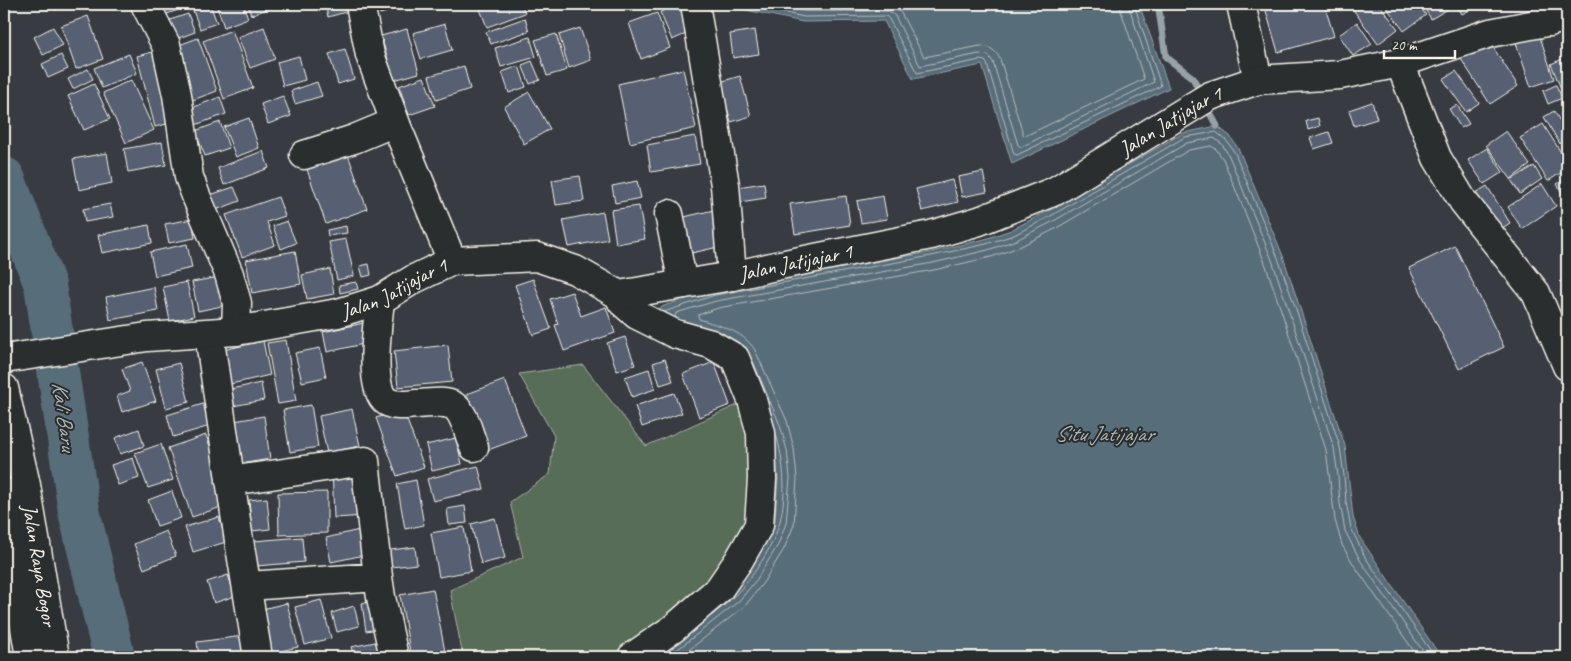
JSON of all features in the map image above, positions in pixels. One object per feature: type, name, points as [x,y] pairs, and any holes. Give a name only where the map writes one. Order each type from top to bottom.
[{"type":"main road","points":[[145,4],[166,45],[177,96],[189,177],[228,274],[236,303],[236,331]]},
{"type":"main road","points":[[360,4],[370,55],[395,122],[452,261]]},
{"type":"main road","points":[[696,4],[725,185],[732,276]]},
{"type":"main road","points":[[1241,4],[1258,80]]},
{"type":"main road","name":"Jalan Jatijajar 1","points":[[14,358],[147,337],[236,331],[338,313],[380,300],[414,278],[452,261],[537,257],[575,270],[619,295],[732,276],[931,235],[979,221],[1055,191],[1204,100],[1258,80],[1340,75],[1400,64],[1490,33],[1554,15]]},
{"type":"main road","points":[[1400,64],[1437,158],[1463,201],[1536,294],[1567,366]]},
{"type":"main road","points":[[304,155],[354,139],[395,122]]},
{"type":"main road","points":[[669,214],[683,284]]},
{"type":"main road","points":[[619,295],[622,302],[637,315],[675,334],[710,344],[735,358],[752,400],[761,433],[762,480],[759,525],[740,560],[720,589],[674,628],[632,657]]},
{"type":"main road","points":[[380,300],[375,372],[378,388],[384,400],[397,405],[444,403],[455,406],[462,416],[474,447]]},
{"type":"main road","points":[[209,334],[258,657]]},
{"type":"main road","name":"Jalan Raya Bogor","points":[[4,388],[12,503],[30,657]]},
{"type":"main road","points":[[230,481],[365,461],[380,597],[394,657]]},
{"type":"main road","name":"Jalan Raya Bogor","points":[[12,503],[55,657]]},
{"type":"main road","points":[[247,586],[378,577]]},
{"type":"green space","points":[[583,365],[646,446],[755,397],[769,429],[776,453],[778,478],[775,520],[768,539],[747,573],[731,593],[658,651],[539,657],[463,657],[450,590],[523,557],[510,502],[550,474],[554,436],[519,374]]},
{"type":"water","points":[[731,4],[1139,4],[1169,88],[1012,164],[982,65],[913,79],[884,21],[803,22],[732,7]]},
{"type":"water","name":"Situ Jatijajar","points":[[1217,126],[1230,136],[1239,150],[1283,256],[1345,446],[1353,517],[1360,538],[1441,657],[652,657],[730,593],[747,573],[768,539],[775,520],[778,478],[776,453],[769,429],[746,373],[654,311],[666,305],[714,290],[931,252],[985,239],[1011,230],[1046,212],[1183,133]]},
{"type":"building","points":[[52,4],[72,4],[55,10]]},
{"type":"building","points":[[151,4],[175,4],[178,10],[156,18]]},
{"type":"building","points":[[203,4],[210,4],[217,23],[200,29],[192,8]]},
{"type":"building","points":[[216,4],[243,4],[248,18],[224,27]]},
{"type":"building","points":[[248,4],[281,4],[251,15]]},
{"type":"building","points":[[325,4],[355,4],[356,9],[328,17]]},
{"type":"building","points":[[377,4],[414,4],[380,14]]},
{"type":"building","points":[[478,4],[521,4],[525,13],[487,27]]},
{"type":"building","points":[[685,4],[695,30],[672,40],[660,12]]},
{"type":"building","points":[[1264,4],[1324,4],[1334,36],[1278,52]]},
{"type":"building","points":[[1359,4],[1379,4],[1398,29],[1378,44],[1352,8]]},
{"type":"building","points":[[1384,4],[1418,4],[1426,15],[1404,31]]},
{"type":"building","points":[[1422,4],[1452,4],[1453,6],[1431,19]]},
{"type":"building","points":[[1456,4],[1481,4],[1462,14]]},
{"type":"building","points":[[657,13],[670,48],[641,59],[629,23]]},
{"type":"building","points":[[188,14],[195,32],[168,42],[161,23]]},
{"type":"building","points":[[88,16],[103,59],[76,69],[61,26]]},
{"type":"building","points":[[525,18],[529,31],[491,44],[486,32]]},
{"type":"building","points":[[1357,22],[1372,44],[1353,56],[1339,35]]},
{"type":"building","points":[[445,24],[452,50],[421,59],[413,33]]},
{"type":"building","points":[[53,27],[63,45],[43,55],[34,37]]},
{"type":"building","points":[[264,27],[275,59],[250,68],[238,37]]},
{"type":"building","points":[[580,28],[591,60],[569,68],[559,35]]},
{"type":"building","points":[[407,29],[419,73],[394,80],[381,36]]},
{"type":"building","points":[[232,30],[253,88],[224,99],[203,41]]},
{"type":"building","points":[[755,30],[759,54],[733,58],[730,34]]},
{"type":"building","points":[[1538,31],[1554,79],[1531,87],[1515,40]]},
{"type":"building","points":[[556,34],[567,70],[547,76],[535,40]]},
{"type":"building","points":[[530,37],[536,57],[501,67],[495,48]]},
{"type":"building","points":[[198,38],[217,91],[190,101],[171,48]]},
{"type":"building","points":[[1489,41],[1518,86],[1490,104],[1461,59]]},
{"type":"building","points":[[345,49],[354,79],[338,84],[329,54]]},
{"type":"building","points":[[160,50],[178,121],[155,127],[137,56]]},
{"type":"building","points":[[129,54],[137,73],[102,88],[94,68]]},
{"type":"building","points":[[61,55],[68,69],[48,78],[42,64]]},
{"type":"building","points":[[299,56],[305,80],[283,86],[277,62]]},
{"type":"building","points":[[1567,57],[1567,100],[1566,101],[1551,64]]},
{"type":"building","points":[[532,61],[540,80],[530,84],[522,65]]},
{"type":"building","points":[[464,66],[470,89],[436,100],[429,76]]},
{"type":"building","points":[[519,66],[526,87],[509,93],[502,72]]},
{"type":"building","points":[[88,69],[93,79],[73,89],[68,79]]},
{"type":"building","points":[[683,69],[696,128],[630,143],[618,84]]},
{"type":"building","points":[[1456,71],[1479,103],[1466,112],[1443,79]]},
{"type":"building","points":[[740,76],[751,116],[731,122],[720,82]]},
{"type":"building","points":[[424,77],[435,106],[409,115],[399,86]]},
{"type":"building","points":[[131,80],[154,130],[126,143],[103,93]]},
{"type":"building","points":[[317,82],[322,96],[295,104],[291,91]]},
{"type":"building","points":[[94,84],[110,119],[84,130],[68,96]]},
{"type":"building","points":[[1556,85],[1562,98],[1548,104],[1543,91]]},
{"type":"building","points":[[529,92],[550,129],[524,144],[504,107]]},
{"type":"building","points":[[283,96],[291,116],[268,124],[261,104]]},
{"type":"building","points":[[220,97],[226,114],[195,125],[189,109]]},
{"type":"building","points":[[1372,102],[1377,119],[1354,126],[1349,110]]},
{"type":"building","points":[[1457,105],[1469,124],[1461,128],[1449,109]]},
{"type":"building","points":[[1554,111],[1567,133],[1567,140],[1560,144],[1544,117]]},
{"type":"building","points":[[249,118],[259,148],[236,157],[224,127]]},
{"type":"building","points":[[1318,118],[1320,126],[1308,130],[1306,121]]},
{"type":"building","points":[[220,122],[229,148],[205,156],[195,131]]},
{"type":"building","points":[[1543,124],[1567,162],[1567,169],[1548,181],[1520,138]]},
{"type":"building","points":[[1506,131],[1530,165],[1511,179],[1486,145]]},
{"type":"building","points":[[1329,132],[1333,143],[1314,149],[1310,138]]},
{"type":"building","points":[[695,136],[700,164],[651,172],[647,145]]},
{"type":"building","points":[[162,142],[166,165],[128,172],[124,149]]},
{"type":"building","points":[[345,146],[367,209],[326,224],[304,161]]},
{"type":"building","points":[[1487,148],[1503,172],[1484,184],[1468,160]]},
{"type":"building","points":[[263,151],[269,168],[224,185],[218,168]]},
{"type":"building","points":[[107,153],[112,183],[79,190],[73,159]]},
{"type":"building","points":[[1534,166],[1542,179],[1520,194],[1511,180]]},
{"type":"building","points":[[983,172],[987,192],[962,197],[958,177]]},
{"type":"building","points":[[580,176],[584,201],[556,205],[552,180]]},
{"type":"building","points":[[1567,178],[1567,202],[1557,184]]},
{"type":"building","points":[[952,180],[958,202],[922,211],[916,189]]},
{"type":"building","points":[[637,181],[641,198],[615,203],[612,186]]},
{"type":"building","points":[[764,183],[766,198],[740,202],[737,187]]},
{"type":"building","points":[[1542,184],[1556,206],[1522,229],[1508,207]]},
{"type":"building","points":[[1487,186],[1510,223],[1499,230],[1476,193]]},
{"type":"building","points":[[234,187],[240,201],[213,211],[207,196]]},
{"type":"building","points":[[846,196],[850,225],[795,234],[790,204]]},
{"type":"building","points":[[883,196],[887,219],[861,223],[857,201]]},
{"type":"building","points":[[278,197],[285,216],[267,222],[275,245],[242,257],[226,215]]},
{"type":"building","points":[[110,204],[113,217],[85,222],[83,209]]},
{"type":"building","points":[[639,206],[645,239],[616,244],[611,210]]},
{"type":"building","points":[[718,209],[727,245],[692,253],[684,217]]},
{"type":"building","points":[[603,212],[608,239],[569,247],[563,220]]},
{"type":"building","points":[[192,219],[195,238],[169,243],[165,224]]},
{"type":"building","points":[[287,221],[296,243],[281,249],[273,226]]},
{"type":"building","points":[[149,225],[152,243],[102,253],[98,235]]},
{"type":"building","points":[[346,226],[347,233],[328,236],[327,230]]},
{"type":"building","points":[[346,239],[354,276],[337,280],[329,242]]},
{"type":"building","points":[[187,244],[192,268],[155,276],[150,252]]},
{"type":"building","points":[[1455,246],[1504,347],[1459,369],[1409,268]]},
{"type":"building","points":[[295,251],[301,284],[252,293],[246,260]]},
{"type":"building","points":[[369,264],[371,275],[363,277],[360,266]]},
{"type":"building","points":[[330,269],[334,294],[307,299],[302,275]]},
{"type":"building","points":[[225,276],[231,304],[198,311],[192,282]]},
{"type":"building","points":[[533,279],[551,329],[533,335],[515,285]]},
{"type":"building","points":[[187,282],[194,316],[170,321],[163,287]]},
{"type":"building","points":[[356,282],[358,289],[340,293],[339,285]]},
{"type":"building","points":[[154,287],[158,311],[110,320],[106,297]]},
{"type":"building","points":[[572,292],[581,316],[606,307],[615,333],[564,351],[555,325],[558,324],[550,299]]},
{"type":"building","points":[[373,321],[377,341],[327,352],[323,332]]},
{"type":"building","points":[[625,337],[635,365],[617,371],[607,343]]},
{"type":"building","points":[[286,340],[296,401],[278,404],[267,343]]},
{"type":"building","points":[[263,341],[270,375],[231,384],[223,350]]},
{"type":"building","points":[[448,345],[452,382],[398,387],[394,351]]},
{"type":"building","points":[[320,348],[326,377],[302,382],[295,353]]},
{"type":"building","points":[[665,359],[673,381],[660,385],[653,363]]},
{"type":"building","points":[[142,362],[156,401],[122,412],[117,396],[130,391],[122,369]]},
{"type":"building","points":[[714,362],[730,405],[699,417],[683,374]]},
{"type":"building","points":[[179,363],[189,402],[166,408],[156,369]]},
{"type":"building","points":[[649,369],[655,389],[632,397],[625,377]]},
{"type":"building","points":[[505,380],[526,436],[488,450],[467,394]]},
{"type":"building","points":[[261,383],[264,400],[233,406],[230,389]]},
{"type":"building","points":[[674,393],[682,413],[642,427],[635,406]]},
{"type":"building","points":[[203,404],[210,426],[173,437],[167,415]]},
{"type":"building","points":[[311,405],[318,447],[290,452],[283,410]]},
{"type":"building","points":[[352,409],[360,446],[327,453],[319,416]]},
{"type":"building","points":[[403,409],[424,467],[397,476],[376,418]]},
{"type":"building","points":[[264,416],[270,459],[240,464],[234,421]]},
{"type":"building","points":[[139,429],[144,446],[120,454],[115,438]]},
{"type":"building","points":[[206,435],[230,504],[192,517],[168,448]]},
{"type":"building","points":[[456,438],[462,464],[432,471],[426,445]]},
{"type":"building","points":[[161,444],[173,480],[148,488],[135,453]]},
{"type":"building","points":[[133,458],[139,478],[118,485],[111,465]]},
{"type":"building","points":[[364,465],[366,516],[334,518],[332,467]]},
{"type":"building","points":[[478,466],[484,489],[433,501],[427,479]]},
{"type":"building","points":[[416,480],[424,525],[405,529],[397,484]]},
{"type":"building","points":[[172,491],[181,518],[157,526],[148,500]]},
{"type":"building","points":[[327,492],[327,533],[279,535],[278,493]]},
{"type":"building","points":[[267,498],[270,529],[252,531],[249,500]]},
{"type":"building","points":[[465,506],[467,523],[449,525],[447,509]]},
{"type":"building","points":[[219,517],[226,542],[193,552],[185,527]]},
{"type":"building","points":[[495,518],[505,558],[481,564],[471,524]]},
{"type":"building","points":[[464,527],[471,571],[439,577],[431,533]]},
{"type":"building","points":[[359,530],[364,555],[331,562],[326,538]]},
{"type":"building","points":[[166,531],[176,556],[144,569],[134,544]]},
{"type":"building","points":[[302,537],[304,562],[256,566],[254,541]]},
{"type":"building","points":[[415,547],[417,564],[383,568],[382,551]]},
{"type":"building","points":[[228,575],[235,596],[214,603],[207,582]]},
{"type":"building","points":[[433,589],[446,657],[411,657],[400,595]]},
{"type":"building","points":[[321,600],[331,638],[305,645],[295,607]]},
{"type":"building","points":[[374,601],[378,629],[366,631],[362,603]]},
{"type":"building","points":[[287,603],[298,647],[268,654],[258,610]]},
{"type":"building","points":[[354,606],[359,626],[337,632],[332,613]]},
{"type":"building","points":[[251,635],[254,657],[199,657],[197,642]]},
{"type":"building","points":[[385,640],[389,657],[354,657],[351,647]]},
{"type":"waterway","points":[[1158,4],[1166,57],[1193,78],[1201,94]]},
{"type":"waterway","points":[[1205,104],[1217,126]]},
{"type":"waterway","name":"Kali Baru","points":[[4,178],[45,285],[79,511],[114,657]]}]
